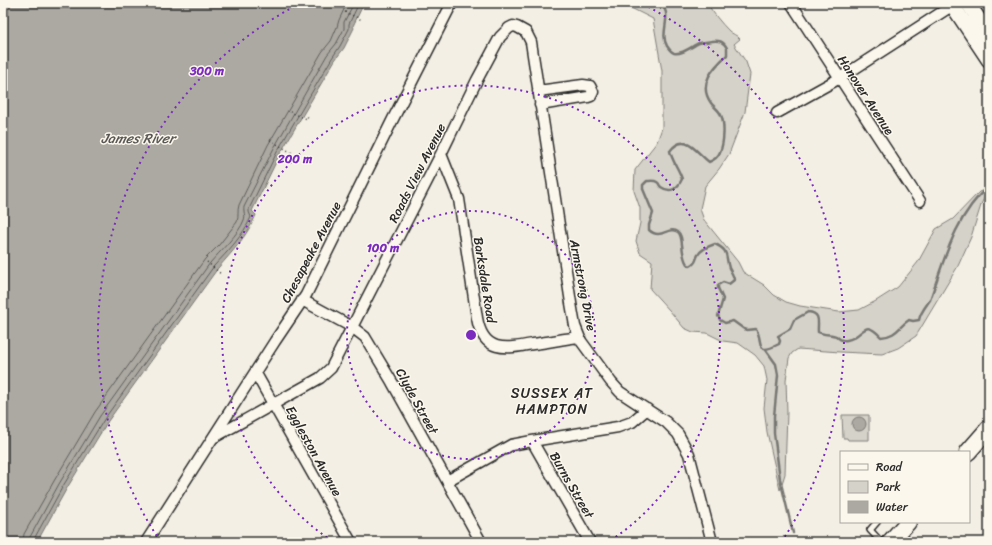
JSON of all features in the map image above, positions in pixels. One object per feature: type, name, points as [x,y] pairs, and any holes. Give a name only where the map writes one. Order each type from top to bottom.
[{"type":"main road","points":[[968,3],[989,35]]},
{"type":"main road","points":[[953,4],[989,60]]},
{"type":"main road","points":[[969,451],[989,428]]},
{"type":"main road","points":[[890,542],[907,523]]},
{"type":"street","name":"Chesapeake Avenue","points":[[146,542],[302,300],[452,3]]},
{"type":"street","name":"Hanover Avenue","points":[[791,3],[920,201]]},
{"type":"street","points":[[777,113],[840,78],[953,4]]},
{"type":"street","name":"Armstrong Drive","points":[[500,36],[505,30],[513,26],[522,28],[526,32],[530,42],[571,303],[579,337],[588,352],[620,392],[666,422],[678,434],[689,454],[711,541]]},
{"type":"street","name":"Roads View Avenue","points":[[213,438],[320,378],[336,361],[500,36]]},
{"type":"street","points":[[538,91],[583,85],[590,86],[593,92],[591,96],[588,97],[540,105]]},
{"type":"street","name":"Barksdale Road","points":[[441,154],[459,199],[477,318],[482,335],[490,344],[504,348],[579,337]]},
{"type":"street","name":"Clyde Street","points":[[302,300],[352,327],[367,341],[481,542]]},
{"type":"street","name":"Eggleston Avenue","points":[[255,372],[350,542]]},
{"type":"street","points":[[447,481],[511,445],[618,427],[632,422],[647,409]]},
{"type":"street","name":"Burns Street","points":[[532,441],[590,542]]},
{"type":"lane","points":[[876,523],[870,530],[882,542]]},
{"type":"path","points":[[345,12],[362,20]]},
{"type":"path","points":[[290,112],[307,119],[308,116]]},
{"type":"path","points":[[270,140],[292,153]]},
{"type":"path","points":[[207,262],[221,274]]},
{"type":"green space","points":[[621,3],[707,3],[726,28],[740,39],[734,44],[746,62],[750,74],[745,112],[729,154],[705,186],[700,209],[704,220],[738,262],[743,272],[764,285],[774,295],[786,302],[800,306],[839,312],[859,310],[876,301],[898,287],[918,262],[936,229],[953,219],[979,192],[989,188],[989,191],[982,202],[971,237],[958,266],[916,336],[898,348],[882,354],[798,349],[792,353],[789,358],[786,380],[787,412],[785,474],[780,490],[767,432],[764,408],[767,380],[764,366],[755,355],[738,343],[723,341],[707,333],[693,332],[684,328],[650,289],[652,261],[640,253],[636,241],[640,223],[640,208],[634,191],[635,170],[657,142],[662,128],[662,71],[653,19]]},
{"type":"green space","points":[[842,415],[869,415],[869,440],[848,440],[847,438],[843,438]]},
{"type":"water","name":"James River","points":[[3,3],[364,3],[344,48],[335,60],[281,152],[252,211],[256,215],[248,230],[218,268],[108,421],[67,488],[37,542],[3,542]]},
{"type":"water","points":[[856,417],[862,417],[866,421],[866,427],[862,431],[856,431],[852,427],[852,421]]},
{"type":"waterway","points":[[656,3],[662,6],[665,11],[665,40],[667,46],[672,52],[680,53],[699,43],[717,41],[722,42],[727,48],[727,55],[713,70],[706,83],[707,96],[721,115],[723,123],[724,134],[720,152],[716,158],[709,162],[686,143],[675,145],[670,151],[682,179],[678,185],[671,190],[661,187],[655,181],[647,181],[643,185],[643,189],[653,213],[649,230],[657,234],[671,230],[678,232],[681,237],[683,255],[687,264],[690,266],[695,263],[699,253],[705,248],[715,244],[723,249],[734,280],[729,284],[723,282],[718,285],[723,299],[718,316],[720,320],[725,323],[733,321],[744,329],[756,329],[763,348],[771,348],[779,344],[780,341],[778,336],[790,329],[794,320],[808,312],[815,314],[817,317],[818,332],[822,334],[834,335],[841,340],[853,338],[867,328],[875,331],[881,337],[891,335],[909,320],[919,320],[922,312],[930,300],[952,238],[968,210],[989,186]]},
{"type":"waterway","points":[[766,350],[776,364],[778,375],[774,433],[780,479],[793,533]]},
{"type":"district","name":"SUSSEX AT HAMPTON","points":[[552,402]]}]
